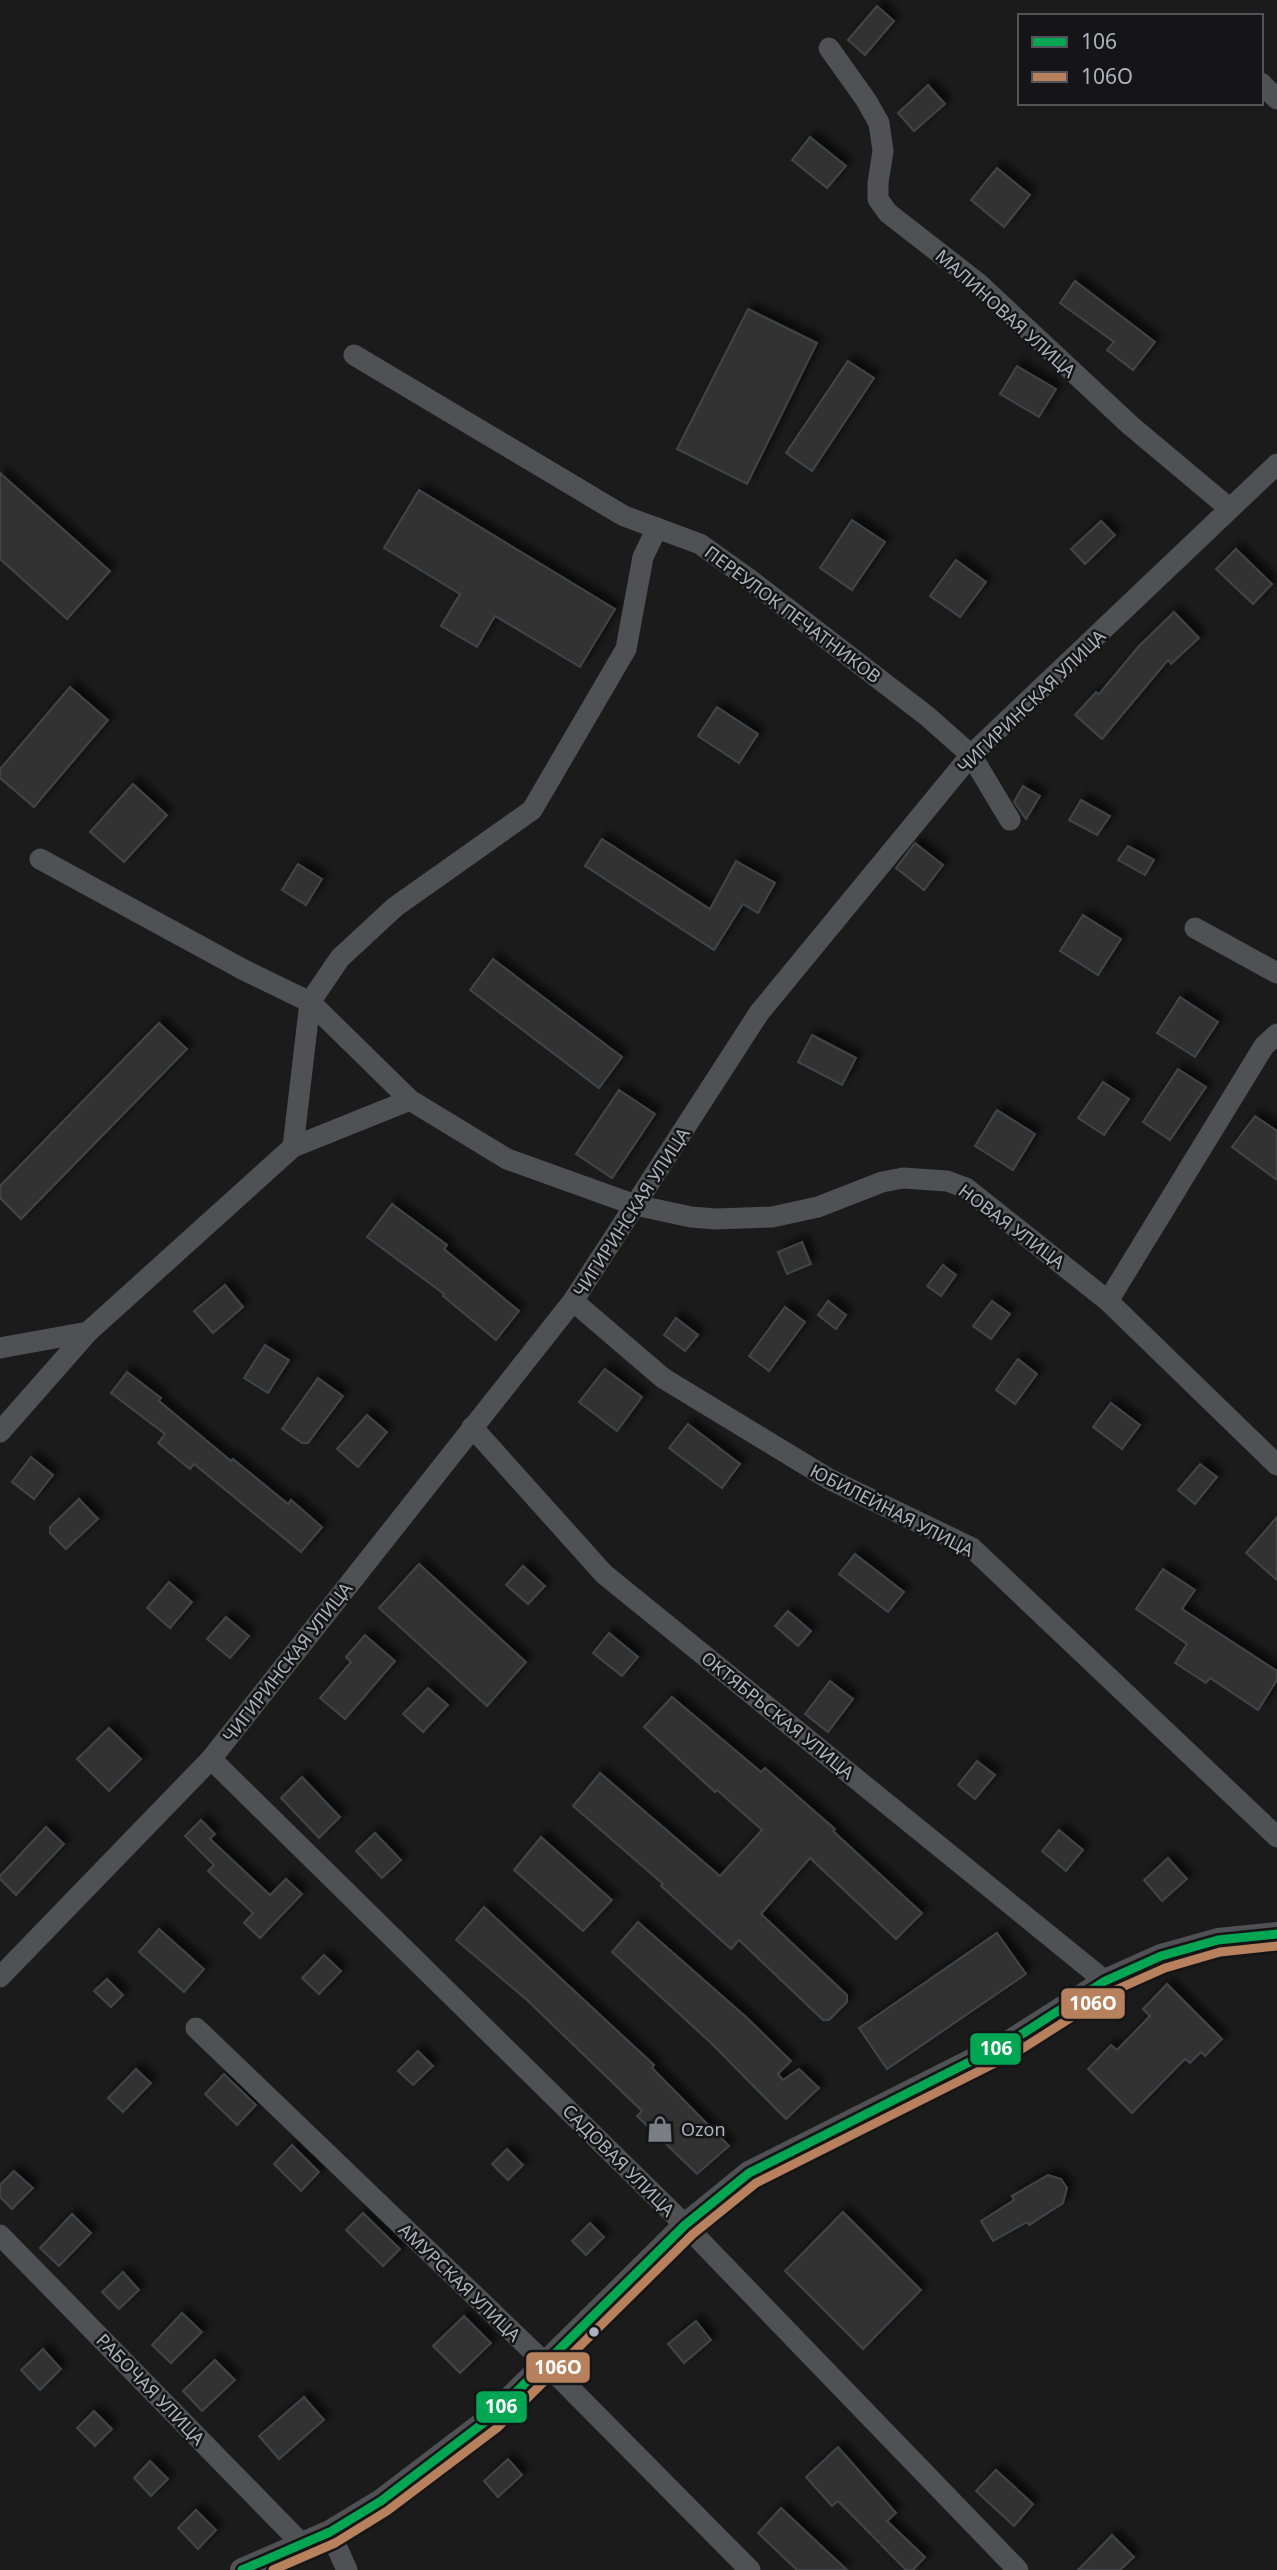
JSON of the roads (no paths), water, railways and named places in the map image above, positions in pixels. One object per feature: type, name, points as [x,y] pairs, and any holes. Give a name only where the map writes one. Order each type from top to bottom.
[{"type":"street","name":"МАЛИНОВАЯ УЛИЦА","points":[[829,48],[866,100],[878,123],[883,151],[878,199],[888,213],[978,283],[1130,425],[1229,508]]},
{"type":"street","points":[[1263,85],[1277,99]]},
{"type":"street","name":"ПЕРЕУЛОК ПЕЧАТНИКОВ","points":[[354,355],[624,516],[700,544],[927,716],[971,755],[1010,820]]},
{"type":"street","name":"ЧИГИРИНСКАЯ УЛИЦА","points":[[0,1977],[211,1759],[573,1301],[759,1013],[971,755],[1277,464]]},
{"type":"street","points":[[293,1147],[310,1002],[340,958],[394,907],[532,810],[626,649],[643,557],[657,528]]},
{"type":"street","name":"НОВАЯ УЛИЦА","points":[[40,859],[244,970],[310,1002],[410,1100],[507,1159],[635,1205],[691,1217],[772,1217],[818,1207],[882,1182],[903,1178],[957,1183],[1108,1301],[1277,1465]]},
{"type":"street","points":[[1195,928],[1277,973]]},
{"type":"street","points":[[1108,1301],[1264,1046],[1277,1034]]},
{"type":"street","points":[[0,1432],[89,1332],[293,1147],[410,1100]]},
{"type":"street","name":"ЮБИЛЕЙНАЯ УЛИЦА","points":[[573,1301],[663,1378],[829,1479],[972,1548],[1277,1837]]},
{"type":"street","points":[[0,1348],[89,1332]]},
{"type":"street","name":"ОКТЯБРЬСКАЯ УЛИЦА","points":[[472,1427],[604,1574],[1104,1982]]},
{"type":"street","name":"САДОВАЯ УЛИЦА","points":[[211,1759],[685,2225],[1018,2570]]},
{"type":"street","points":[[242,2570],[331,2532],[381,2501],[490,2418],[685,2225],[749,2174],[1011,2041],[1104,1982],[1161,1956],[1218,1940],[1277,1934]]},
{"type":"street","name":"АМУРСКАЯ УЛИЦА","points":[[197,2028],[546,2364],[750,2570]]},
{"type":"street","name":"РАБОЧАЯ УЛИЦА","points":[[0,2235],[302,2544]]},
{"type":"street","points":[[331,2532],[347,2570]]},
{"type":"place","name":"Ozon","points":[[660,2129]]}]
